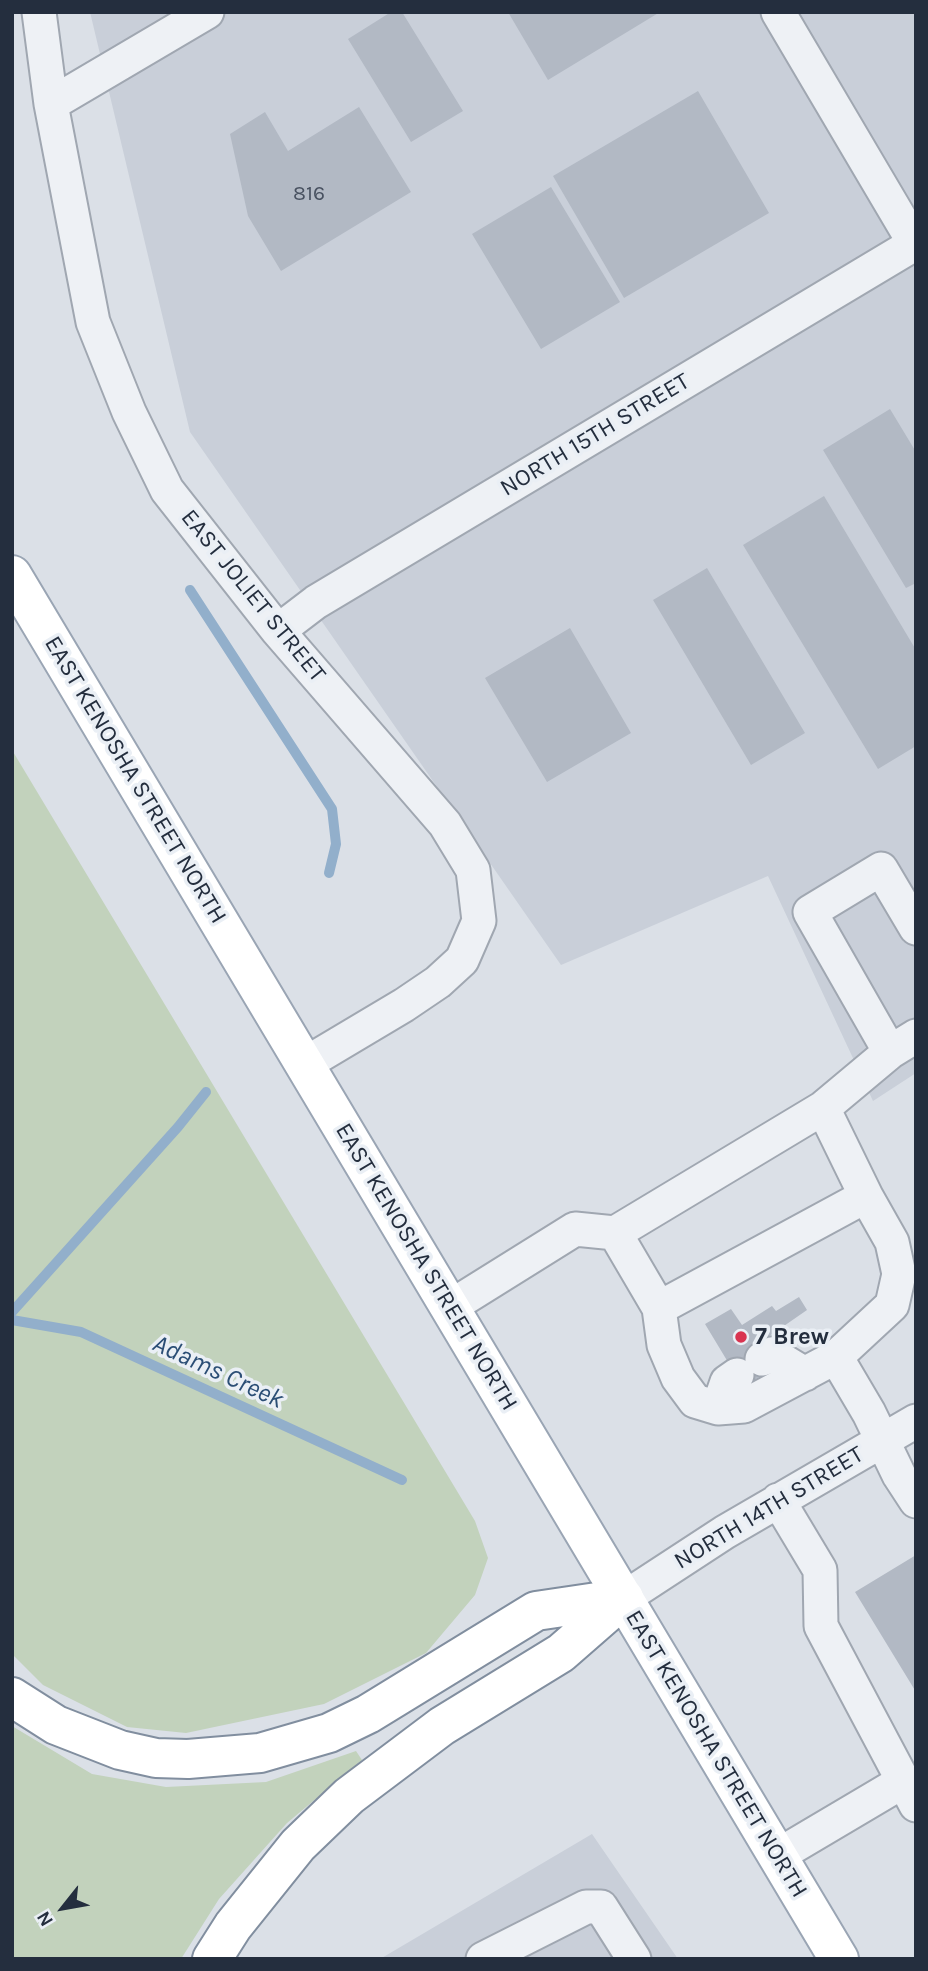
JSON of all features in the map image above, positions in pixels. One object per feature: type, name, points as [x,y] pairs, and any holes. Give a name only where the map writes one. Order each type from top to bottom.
[{"type":"main road","name":"EAST KENOSHA STREET NORTH","points":[[12,575],[839,1959]]},
{"type":"main road","points":[[12,1697],[56,1725],[86,1738],[156,1758],[188,1759],[260,1753],[329,1733],[368,1714],[536,1611],[624,1598]]},
{"type":"main road","points":[[212,1959],[233,1926],[298,1845],[349,1796],[442,1726],[561,1653],[624,1598]]},
{"type":"street","name":"EAST JOLIET STREET","points":[[38,12],[51,104],[93,322],[129,412],[167,490],[278,631],[445,824],[473,870],[479,921],[462,960],[438,982],[305,1064]]},
{"type":"street","points":[[51,104],[206,12]]},
{"type":"street","points":[[778,12],[915,244]]},
{"type":"street","name":"NORTH 15TH STREET","points":[[278,631],[316,602],[915,244]]},
{"type":"street","points":[[450,1307],[575,1229],[615,1233],[823,1108],[903,1044],[810,912],[881,869],[916,928]]},
{"type":"street","points":[[615,1233],[659,1308],[664,1345],[678,1378],[695,1401],[718,1408],[744,1406],[836,1357],[892,1305],[900,1274],[892,1242],[823,1108]]},
{"type":"street","points":[[659,1308],[866,1196]]},
{"type":"street","points":[[718,1408],[727,1382],[772,1354],[805,1374]]},
{"type":"street","points":[[836,1357],[883,1439],[899,1475],[916,1501]]},
{"type":"street","name":"NORTH 14TH STREET","points":[[624,1598],[725,1532],[916,1421]]},
{"type":"street","points":[[777,1856],[909,1793],[821,1626],[820,1570],[778,1500]]},
{"type":"street","points":[[483,1959],[586,1907],[601,1907],[634,1959]]},
{"type":"shaded area","points":[[90,12],[916,12],[916,1073],[873,1101],[768,876],[561,965],[190,432]]},
{"type":"shaded area","points":[[592,1834],[678,1959],[380,1959]]},
{"type":"green space","points":[[12,750],[475,1521],[488,1558],[475,1595],[426,1653],[324,1704],[186,1733],[127,1727],[43,1685],[12,1654]]},
{"type":"green space","points":[[12,1726],[92,1774],[166,1787],[266,1782],[356,1751],[362,1760],[287,1823],[219,1899],[181,1959],[12,1959]]},
{"type":"building","points":[[391,12],[402,12],[463,111],[411,142],[348,39]]},
{"type":"building","points":[[508,12],[660,12],[548,80]]},
{"type":"building","points":[[698,91],[769,213],[624,298],[553,176]]},
{"type":"building","points":[[359,107],[411,192],[281,271],[248,216],[230,134],[265,112],[288,151]]},
{"type":"building","points":[[551,187],[620,302],[541,349],[472,234]]},
{"type":"building","points":[[890,409],[916,452],[916,583],[906,588],[823,450]]},
{"type":"building","points":[[824,496],[916,650],[916,746],[878,769],[743,545]]},
{"type":"building","points":[[707,568],[805,733],[751,765],[653,600]]},
{"type":"building","points":[[570,628],[631,733],[547,782],[485,678]]},
{"type":"building","name":"7 Brew","points":[[799,1297],[807,1310],[755,1346],[769,1371],[743,1387],[705,1324],[731,1309],[742,1325],[772,1306],[776,1311]]},
{"type":"building","points":[[916,1555],[916,1692],[855,1592]]},
{"type":"waterway","points":[[190,590],[332,809],[336,844],[329,873]]},
{"type":"waterway","points":[[12,1312],[178,1127],[206,1092]]},
{"type":"waterway","name":"Adams Creek","points":[[12,1320],[81,1332],[402,1480]]},
{"type":"place","name":"7 Brew","points":[[741,1337]]}]
